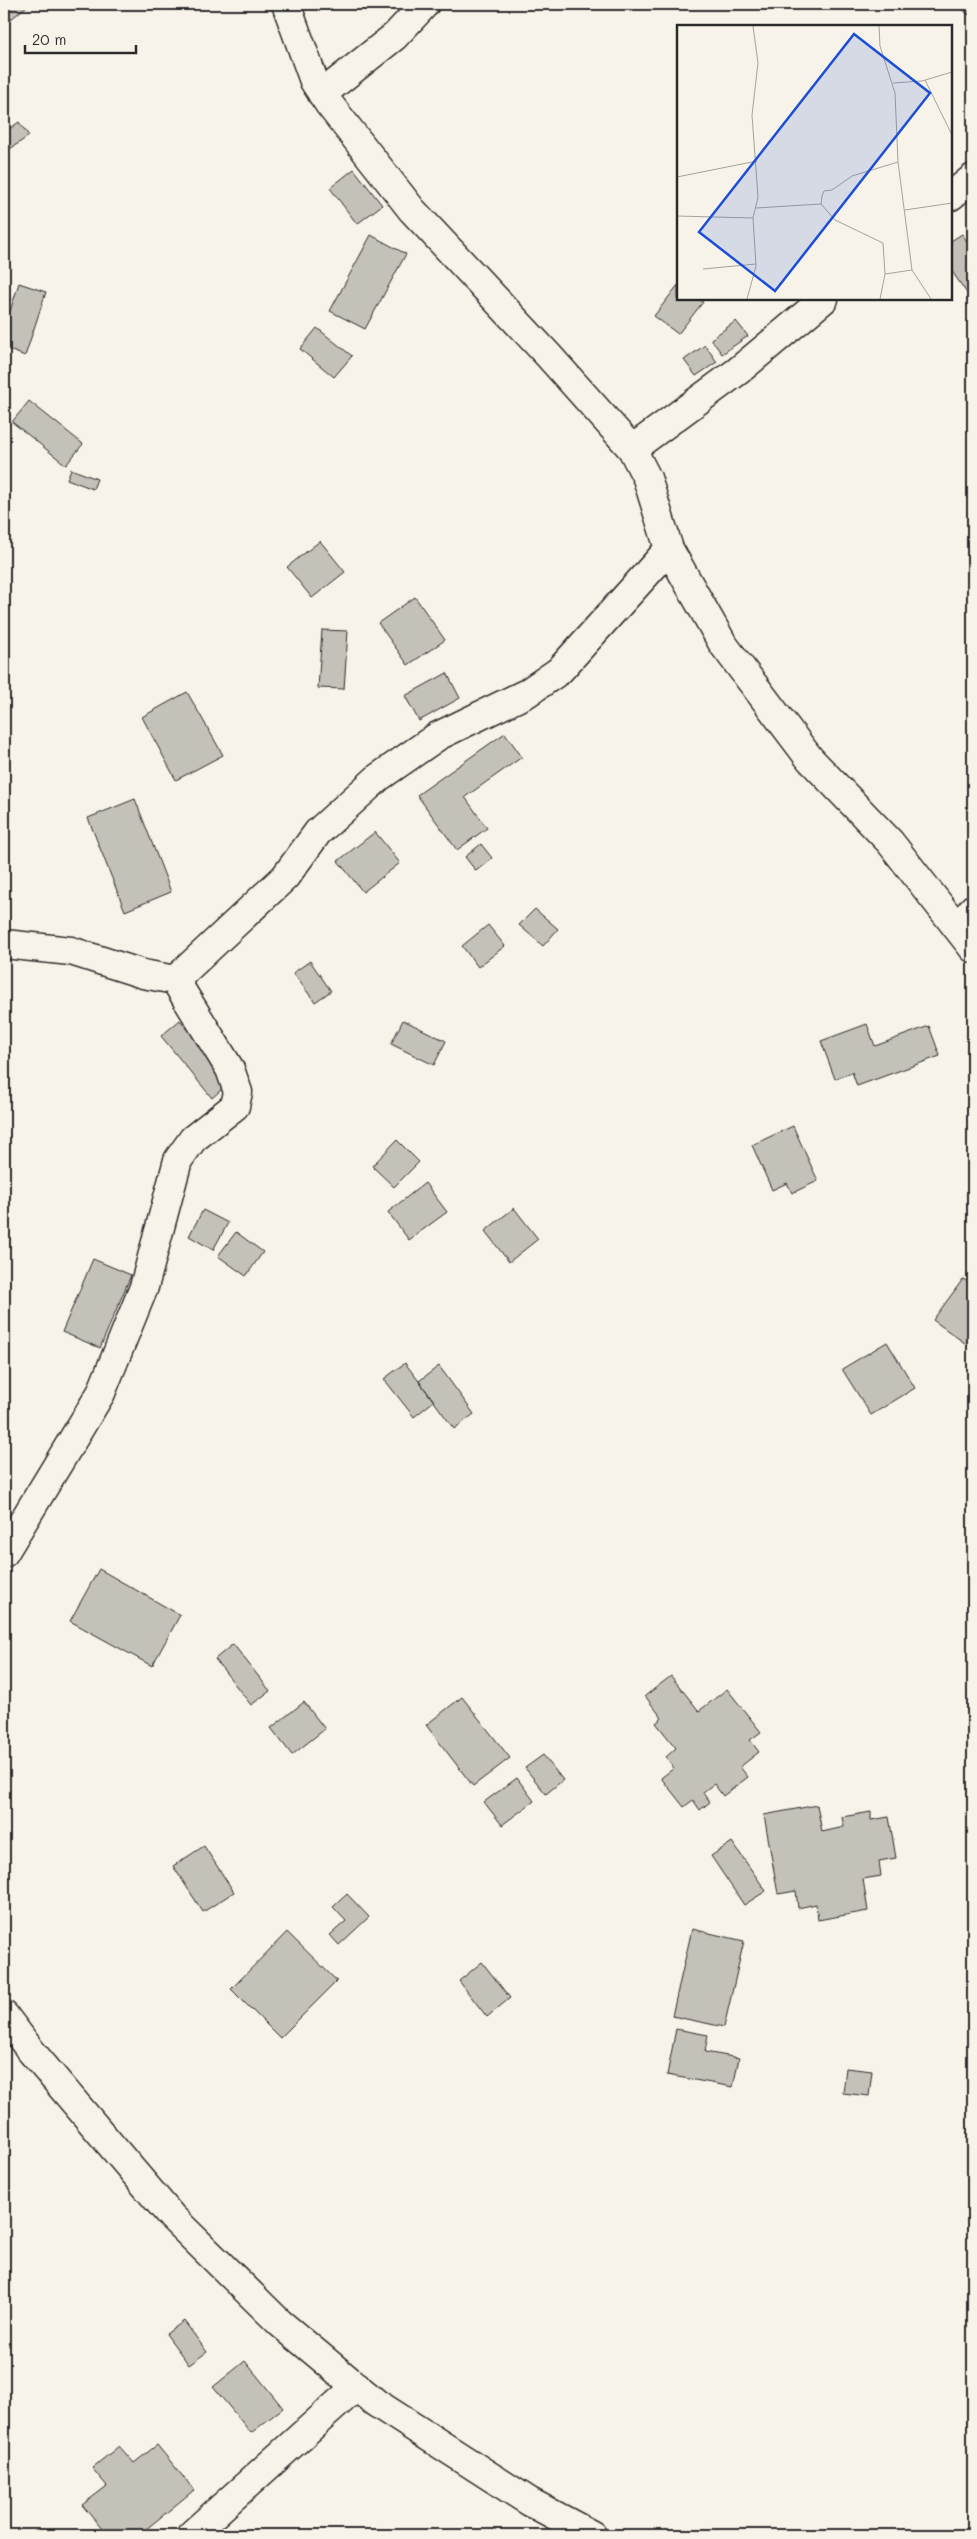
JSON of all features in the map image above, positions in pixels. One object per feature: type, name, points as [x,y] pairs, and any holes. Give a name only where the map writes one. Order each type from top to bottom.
[{"type":"street","points":[[286,4],[314,81],[412,210],[548,355],[632,449],[647,478],[669,549],[723,644],[810,759],[890,842],[968,928]]},
{"type":"street","points":[[322,94],[395,36],[426,4]]},
{"type":"street","points":[[952,195],[973,178]]},
{"type":"street","points":[[632,449],[738,371],[823,300]]},
{"type":"street","points":[[175,980],[285,877],[318,832],[379,777],[438,736],[527,693],[559,671],[669,549]]},
{"type":"street","points":[[4,944],[71,951],[143,974],[175,980],[230,1069],[238,1092],[235,1106],[194,1139],[178,1160],[144,1287],[101,1393],[4,1552]]},
{"type":"street","points":[[4,2014],[30,2051],[172,2217],[280,2323],[376,2402],[522,2496],[592,2535]]},
{"type":"street","points":[[191,2535],[357,2386]]},
{"type":"building","points":[[4,4],[27,4],[28,5],[4,25]]},
{"type":"building","points":[[959,4],[973,4],[973,10],[968,15]]},
{"type":"building","points":[[19,122],[29,136],[4,153],[4,133]]},
{"type":"building","points":[[354,169],[382,205],[357,224],[330,188]]},
{"type":"building","points":[[962,234],[973,250],[973,302],[952,271],[952,240]]},
{"type":"building","points":[[371,235],[406,254],[365,329],[330,311]]},
{"type":"building","points":[[19,283],[46,292],[25,356],[4,348],[4,330]]},
{"type":"building","points":[[677,286],[677,300],[700,300],[703,302],[678,334],[654,316]]},
{"type":"building","points":[[736,321],[748,336],[722,354],[711,339]]},
{"type":"building","points":[[317,328],[352,356],[334,377],[300,349]]},
{"type":"building","points":[[705,345],[717,362],[696,376],[684,360]]},
{"type":"building","points":[[29,401],[83,444],[66,465],[12,422]]},
{"type":"building","points":[[71,469],[97,479],[93,489],[67,479]]},
{"type":"building","points":[[320,541],[345,572],[312,598],[287,567]]},
{"type":"building","points":[[415,597],[445,640],[408,665],[378,623]]},
{"type":"building","points":[[322,630],[348,631],[344,689],[318,688]]},
{"type":"building","points":[[447,673],[460,698],[419,721],[405,696]]},
{"type":"building","points":[[187,692],[223,755],[176,780],[142,717]]},
{"type":"building","points":[[505,733],[522,757],[465,797],[487,828],[457,850],[417,795]]},
{"type":"building","points":[[135,799],[171,892],[125,911],[88,818]]},
{"type":"building","points":[[375,832],[400,863],[363,892],[338,861]]},
{"type":"building","points":[[481,844],[492,858],[476,871],[465,857]]},
{"type":"building","points":[[535,909],[558,929],[543,946],[519,925]]},
{"type":"building","points":[[488,925],[505,946],[478,967],[462,946]]},
{"type":"building","points":[[310,961],[331,991],[315,1002],[293,973]]},
{"type":"building","points":[[180,1020],[231,1081],[212,1098],[161,1036]]},
{"type":"building","points":[[403,1020],[446,1041],[434,1065],[391,1044]]},
{"type":"building","points":[[867,1024],[875,1046],[929,1026],[940,1056],[857,1086],[852,1072],[835,1079],[821,1041]]},
{"type":"building","points":[[793,1126],[818,1181],[792,1193],[787,1183],[772,1190],[752,1145]]},
{"type":"building","points":[[397,1140],[419,1162],[394,1187],[372,1166]]},
{"type":"building","points":[[425,1183],[447,1212],[409,1240],[388,1212]]},
{"type":"building","points":[[514,1208],[538,1239],[509,1262],[485,1231]]},
{"type":"building","points":[[203,1210],[228,1223],[213,1250],[189,1236]]},
{"type":"building","points":[[236,1232],[263,1252],[246,1276],[218,1256]]},
{"type":"building","points":[[93,1259],[131,1275],[100,1348],[62,1332]]},
{"type":"building","points":[[963,1279],[973,1285],[973,1349],[933,1320]]},
{"type":"building","points":[[887,1342],[915,1388],[871,1415],[842,1369]]},
{"type":"building","points":[[405,1363],[434,1401],[414,1417],[384,1379]]},
{"type":"building","points":[[439,1366],[474,1414],[454,1429],[419,1381]]},
{"type":"building","points":[[99,1569],[180,1615],[152,1666],[70,1621]]},
{"type":"building","points":[[233,1644],[270,1691],[251,1705],[215,1659]]},
{"type":"building","points":[[671,1676],[699,1711],[727,1689],[761,1732],[750,1740],[759,1752],[740,1767],[748,1777],[723,1796],[714,1784],[703,1792],[710,1802],[700,1810],[693,1800],[684,1807],[661,1778],[674,1768],[666,1757],[676,1748],[656,1723],[662,1718],[645,1696]]},
{"type":"building","points":[[462,1697],[510,1758],[473,1786],[426,1725]]},
{"type":"building","points":[[304,1702],[325,1729],[292,1755],[271,1728]]},
{"type":"building","points":[[543,1755],[563,1780],[546,1794],[525,1768]]},
{"type":"building","points":[[517,1778],[534,1801],[502,1825],[484,1802]]},
{"type":"building","points":[[817,1805],[822,1832],[844,1827],[842,1817],[871,1812],[871,1820],[889,1817],[896,1858],[879,1861],[881,1876],[863,1879],[868,1911],[818,1920],[816,1904],[798,1908],[796,1891],[778,1894],[764,1815]]},
{"type":"building","points":[[732,1842],[766,1891],[744,1905],[711,1856]]},
{"type":"building","points":[[204,1846],[234,1892],[203,1912],[173,1866]]},
{"type":"building","points":[[347,1894],[369,1917],[339,1945],[330,1935],[346,1921],[333,1907]]},
{"type":"building","points":[[692,1929],[744,1941],[724,2027],[672,2016]]},
{"type":"building","points":[[287,1932],[337,1981],[280,2038],[231,1989]]},
{"type":"building","points":[[482,1962],[510,1998],[487,2017],[459,1981]]},
{"type":"building","points":[[676,2029],[708,2035],[705,2052],[739,2058],[733,2087],[667,2075]]},
{"type":"building","points":[[846,2068],[872,2071],[869,2096],[843,2093]]},
{"type":"building","points":[[184,2321],[207,2352],[189,2365],[166,2334]]},
{"type":"building","points":[[245,2361],[283,2408],[251,2433],[213,2387]]},
{"type":"building","points":[[157,2445],[194,2490],[139,2535],[107,2535],[82,2505],[107,2486],[92,2468],[119,2446],[134,2463]]}]
